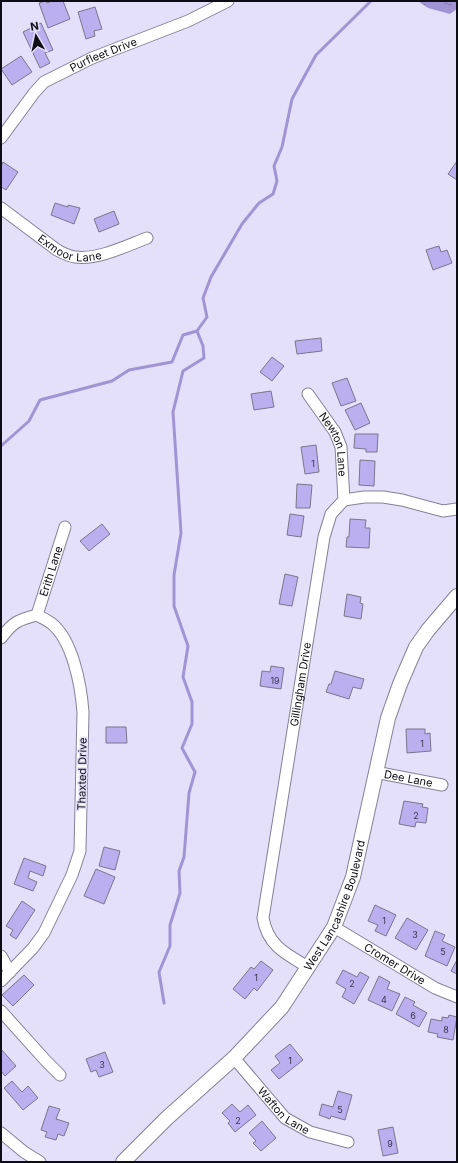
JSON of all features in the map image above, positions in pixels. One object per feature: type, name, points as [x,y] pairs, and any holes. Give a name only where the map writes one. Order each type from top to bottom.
[{"type":"main road","name":"West Lancashire Boulevard","points":[[123,1162],[167,1118],[234,1058],[282,1007],[334,927],[353,877],[388,718],[400,684],[416,647],[428,630],[457,596]]},
{"type":"street","name":"Purfleet Drive","points":[[1,138],[34,93],[44,82],[92,58],[188,20],[228,1]]},
{"type":"street","name":"Exmoor Lane","points":[[1,208],[57,250],[75,257],[84,257],[110,252],[147,238]]},
{"type":"street","name":"Newton Lane","points":[[308,394],[335,432],[341,448],[344,500]]},
{"type":"street","points":[[344,500],[364,497],[383,497],[402,500],[443,512],[457,509]]},
{"type":"street","name":"Gillingham Drive","points":[[308,967],[281,950],[276,945],[265,929],[263,918],[324,537],[331,514],[344,500]]},
{"type":"street","name":"Erith Lane","points":[[37,615],[66,527]]},
{"type":"street","points":[[1,638],[11,625],[22,619],[37,615]]},
{"type":"street","name":"Thaxted Drive","points":[[1,981],[33,948],[44,933],[72,875],[80,851],[83,712],[82,693],[78,674],[71,654],[60,634],[51,624],[37,615]]},
{"type":"street","name":"Dee Lane","points":[[375,772],[442,785]]},
{"type":"street","name":"Cromer Drive","points":[[334,927],[435,988],[457,997]]},
{"type":"street","points":[[1,956],[10,972]]},
{"type":"street","points":[[1,1011],[60,1075]]},
{"type":"street","name":"Wafton Lane","points":[[234,1058],[286,1118],[310,1132],[348,1142]]},
{"type":"street","points":[[1,1133],[24,1152],[40,1162]]},
{"type":"water","points":[[418,1],[457,1],[457,9],[450,14],[428,8]]},
{"type":"building","points":[[45,1],[47,3],[52,1],[63,1],[70,19],[48,28],[39,3]]},
{"type":"building","points":[[95,7],[102,29],[94,31],[95,36],[86,39],[78,12]]},
{"type":"building","points":[[41,23],[53,50],[45,53],[50,63],[40,68],[23,32]]},
{"type":"building","points":[[21,56],[32,72],[12,85],[1,69]]},
{"type":"building","points":[[457,161],[457,180],[448,174]]},
{"type":"building","points":[[3,162],[18,172],[6,190],[1,187],[1,166]]},
{"type":"building","points":[[55,203],[68,207],[68,205],[80,208],[74,224],[51,215]]},
{"type":"building","points":[[114,211],[119,224],[99,232],[94,219]]},
{"type":"building","points":[[439,246],[441,252],[447,250],[452,263],[433,270],[426,250]]},
{"type":"building","points":[[321,338],[322,351],[297,354],[295,341]]},
{"type":"building","points":[[272,357],[284,366],[272,381],[260,372]]},
{"type":"building","points":[[347,378],[356,401],[341,406],[332,383]]},
{"type":"building","points":[[271,391],[274,407],[254,410],[251,394]]},
{"type":"building","points":[[361,403],[370,423],[355,430],[345,410]]},
{"type":"building","points":[[355,434],[378,434],[377,452],[366,452],[366,449],[354,448]]},
{"type":"building","points":[[316,445],[319,472],[305,474],[301,447]]},
{"type":"building","points":[[360,460],[375,461],[374,486],[359,485]]},
{"type":"building","points":[[297,484],[312,485],[310,508],[296,508]]},
{"type":"building","points":[[290,514],[304,516],[301,537],[287,535]]},
{"type":"building","points":[[350,519],[366,520],[365,528],[370,528],[369,548],[346,547],[347,537],[349,537]]},
{"type":"building","points":[[102,524],[110,534],[89,551],[80,541]]},
{"type":"building","points":[[285,574],[298,577],[292,606],[279,604]]},
{"type":"building","points":[[347,594],[361,597],[360,603],[363,604],[361,619],[344,616]]},
{"type":"building","points":[[271,666],[284,668],[281,689],[260,686],[262,671],[270,672]]},
{"type":"building","points":[[335,671],[364,679],[361,689],[353,687],[349,699],[326,692],[329,684],[331,684]]},
{"type":"building","points":[[106,727],[126,727],[127,743],[106,743]]},
{"type":"building","points":[[406,729],[425,729],[425,734],[430,733],[431,751],[407,753]]},
{"type":"building","points":[[404,801],[423,804],[422,807],[428,808],[426,823],[416,822],[415,827],[399,824]]},
{"type":"building","points":[[104,847],[120,851],[115,870],[99,866]]},
{"type":"building","points":[[24,858],[46,866],[43,876],[30,871],[28,878],[37,882],[33,891],[14,884]]},
{"type":"building","points":[[96,869],[115,877],[104,904],[84,896]]},
{"type":"building","points":[[22,901],[35,910],[16,939],[10,935],[13,930],[6,926]]},
{"type":"building","points":[[375,905],[396,915],[386,936],[375,931],[378,925],[368,921]]},
{"type":"building","points":[[407,918],[428,930],[416,950],[395,938]]},
{"type":"building","points":[[435,931],[445,935],[442,941],[455,947],[447,966],[425,956]]},
{"type":"building","points":[[457,960],[457,974],[451,971]]},
{"type":"building","points":[[261,961],[273,970],[257,991],[254,988],[245,999],[233,989],[251,967],[254,969]]},
{"type":"building","points":[[343,970],[357,977],[360,972],[369,977],[354,1004],[342,997],[346,989],[336,983]]},
{"type":"building","points":[[24,975],[34,985],[13,1006],[2,995]]},
{"type":"building","points":[[379,976],[390,982],[387,989],[400,994],[392,1011],[368,1000]]},
{"type":"building","points":[[405,997],[415,1002],[413,1005],[427,1013],[419,1027],[396,1014]]},
{"type":"building","points":[[449,1015],[457,1017],[453,1040],[437,1037],[438,1034],[428,1032],[431,1019],[442,1021],[442,1017],[448,1018]]},
{"type":"building","points":[[290,1044],[303,1060],[279,1079],[271,1070],[280,1063],[275,1056]]},
{"type":"building","points":[[1,1049],[16,1066],[5,1076],[1,1071]]},
{"type":"building","points":[[105,1052],[113,1072],[99,1077],[96,1070],[91,1072],[86,1059]]},
{"type":"building","points":[[12,1081],[22,1092],[28,1086],[38,1098],[23,1110],[4,1088]]},
{"type":"building","points":[[338,1091],[352,1095],[345,1120],[331,1116],[330,1119],[319,1115],[322,1104],[333,1107]]},
{"type":"building","points":[[232,1104],[240,1112],[248,1105],[256,1115],[235,1132],[228,1123],[230,1121],[222,1113]]},
{"type":"building","points":[[49,1106],[60,1109],[56,1119],[69,1123],[64,1136],[58,1134],[56,1140],[45,1137],[47,1132],[41,1130]]},
{"type":"building","points":[[262,1121],[276,1138],[261,1151],[253,1143],[256,1141],[249,1133]]},
{"type":"building","points":[[393,1127],[398,1153],[383,1156],[378,1130]]},
{"type":"waterway","points":[[164,1003],[159,972],[170,946],[170,925],[180,893],[179,871],[184,857],[189,793],[195,772],[182,748],[192,724],[192,702],[183,677],[188,646],[174,606],[174,575],[181,533],[173,412],[183,371],[204,358],[203,346],[197,331],[207,317],[203,298],[211,277],[242,224],[259,203],[273,194],[277,181],[274,166],[282,147],[292,99],[316,55],[371,1]]},
{"type":"waterway","points":[[1,446],[29,421],[40,400],[112,381],[129,370],[172,362],[183,335],[197,331]]}]
